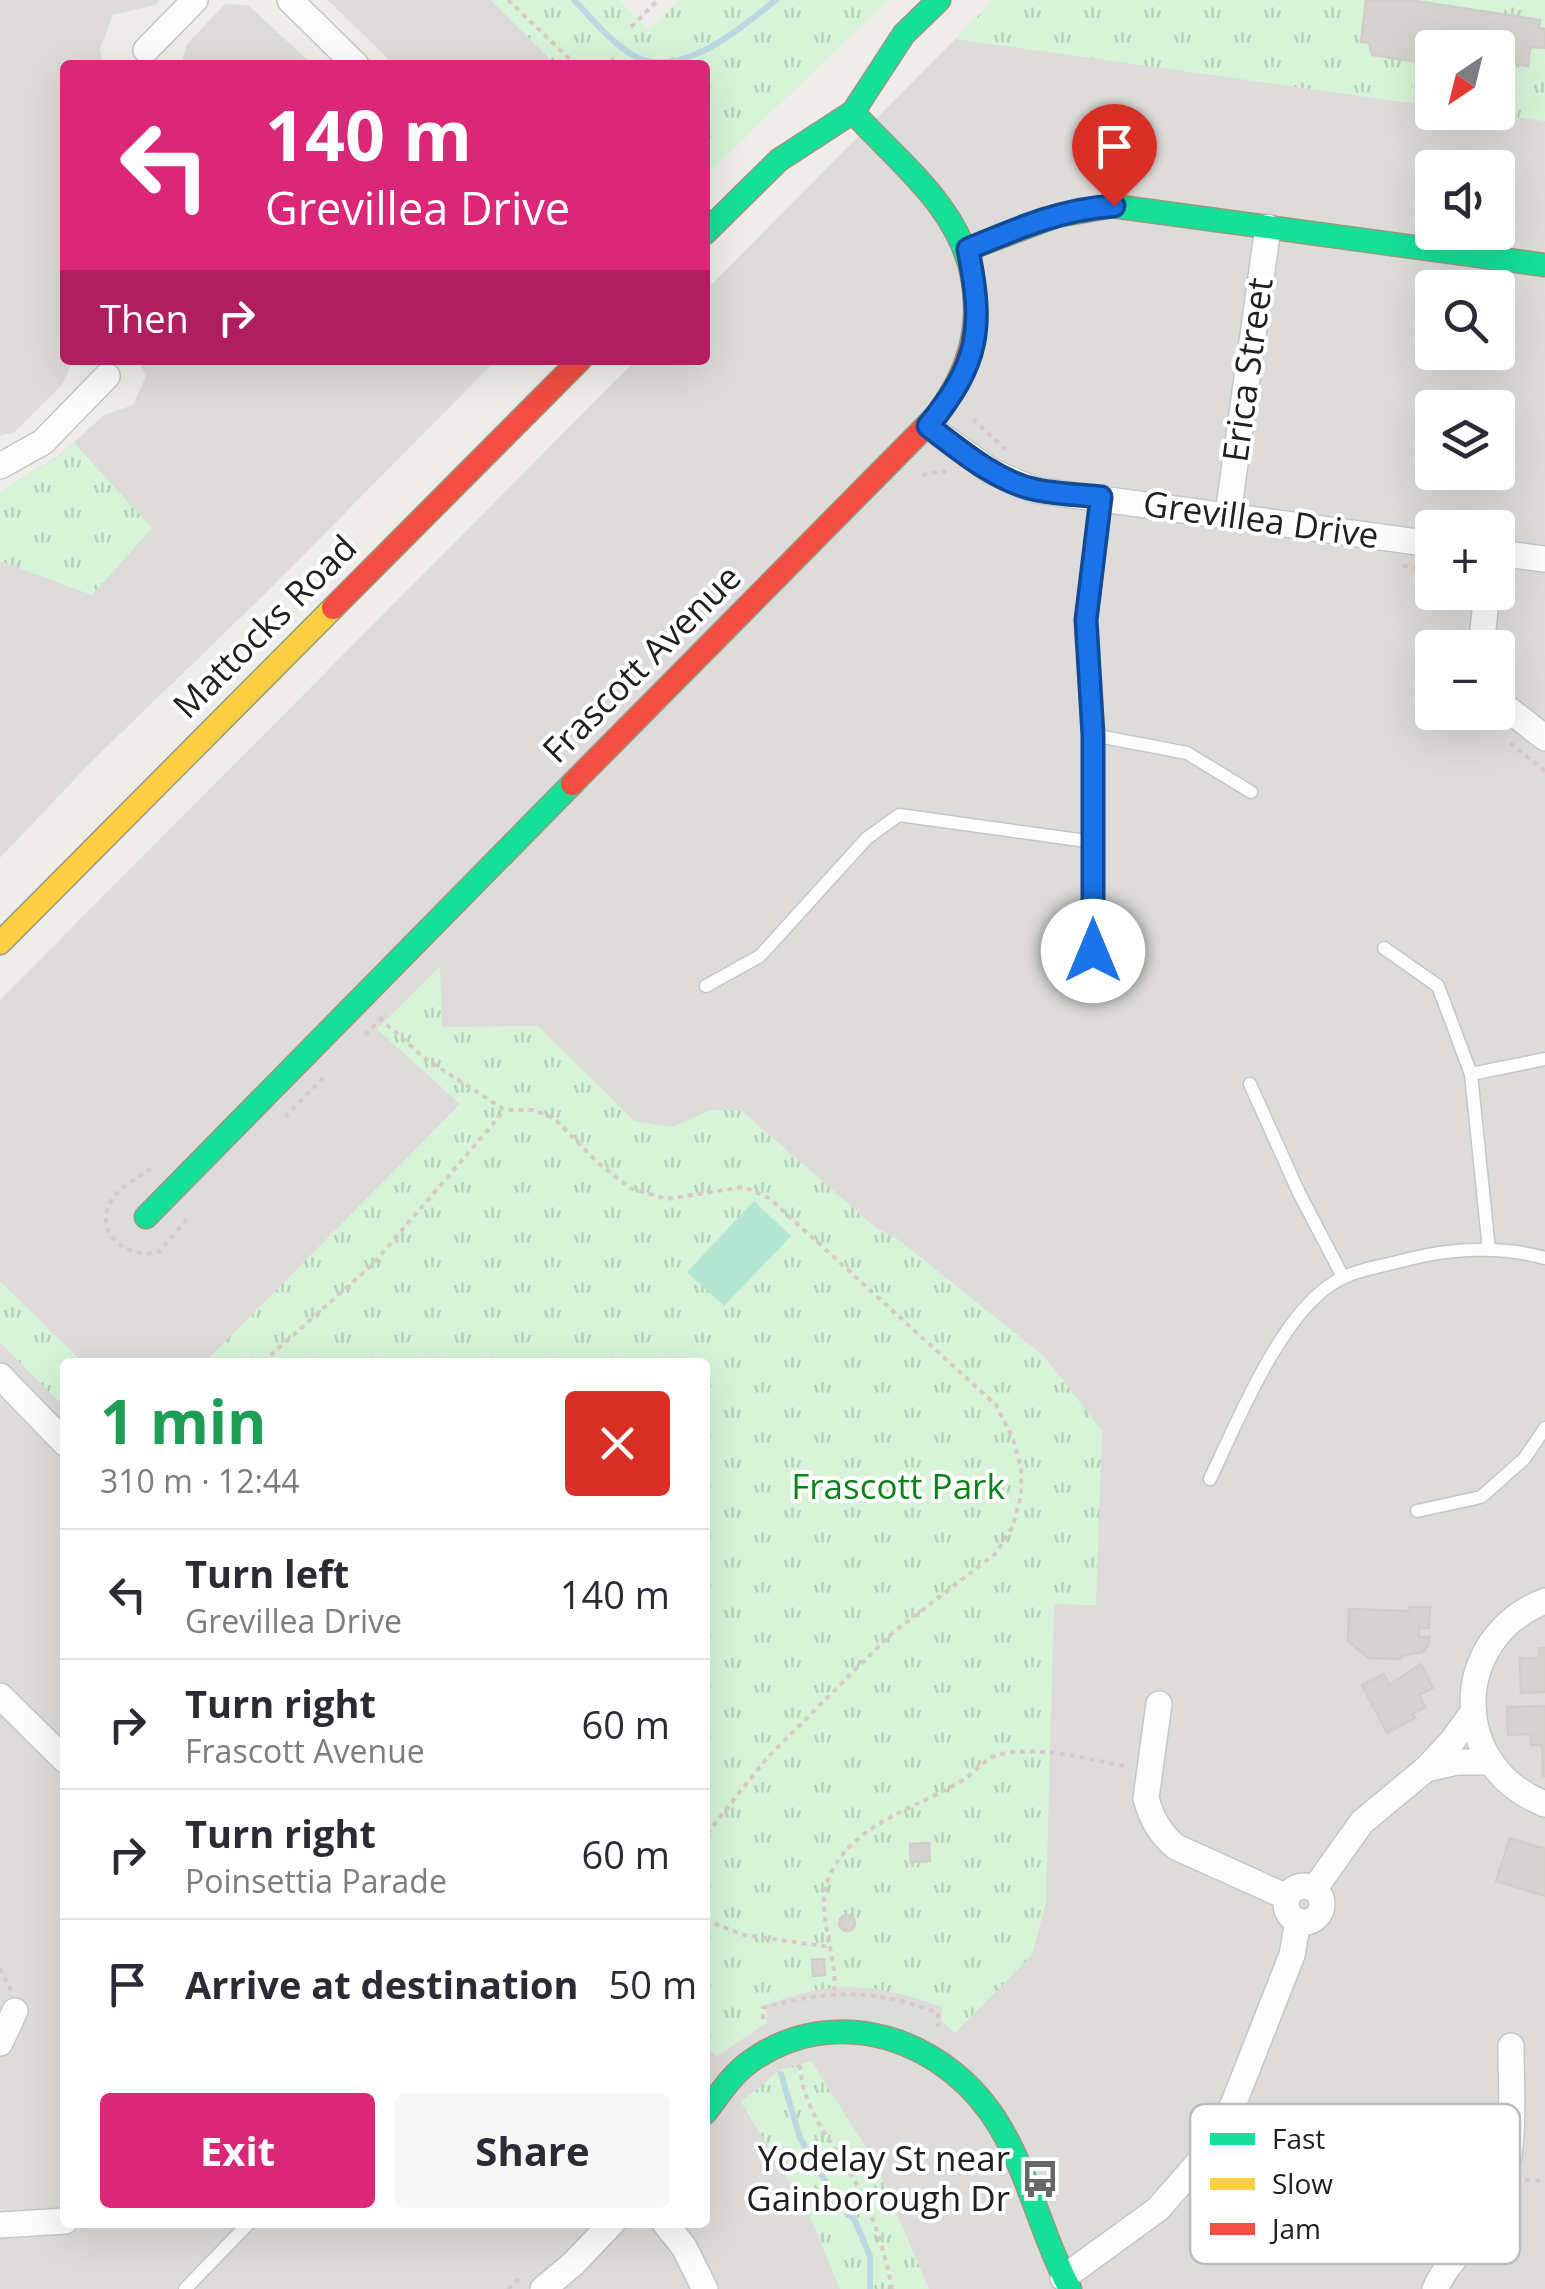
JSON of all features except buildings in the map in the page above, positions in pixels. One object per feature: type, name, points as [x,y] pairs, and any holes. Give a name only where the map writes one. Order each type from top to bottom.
[{"type":"street","points":[[146,50],[195,0]]},
{"type":"street","points":[[290,0],[351,60]]},
{"type":"street","points":[[710,229],[778,160],[852,112],[896,44],[939,0]]},
{"type":"street","name":"Frascott Avenue","points":[[146,1217],[356,1000],[928,426],[959,386],[970,363],[977,308],[968,249],[930,196],[852,112]]},
{"type":"street","points":[[968,249],[1042,218],[1078,208],[1114,206],[1545,265]]},
{"type":"street","name":"Erica Street","points":[[1228,514],[1268,227]]},
{"type":"street","name":"Mattocks Road","points":[[0,943],[575,365]]},
{"type":"street","points":[[0,466],[42,442],[108,376]]},
{"type":"street","name":"Grevillea Drive","points":[[928,426],[991,471],[1036,490],[1415,542]]},
{"type":"street","points":[[1515,555],[1545,559]]},
{"type":"street","points":[[1515,714],[1545,738]]},
{"type":"street","points":[[0,1376],[60,1438]]},
{"type":"street","points":[[1545,1601],[1509,1622],[1490,1643],[1474,1684],[1472,1712],[1478,1738],[1490,1762],[1518,1790],[1545,1804]]},
{"type":"street","points":[[0,1696],[60,1755]]},
{"type":"street","points":[[1159,1704],[1146,1798],[1164,1838],[1292,1909]]},
{"type":"street","points":[[1233,2104],[1292,1955],[1292,1909],[1299,1886],[1315,1888],[1362,1822],[1426,1770],[1472,1712]]},
{"type":"street","points":[[1426,1770],[1457,1762],[1490,1762]]},
{"type":"street","points":[[0,2043],[14,2011]]},
{"type":"street","points":[[710,2107],[752,2060],[799,2038],[825,2031],[875,2032],[939,2058],[969,2081],[1001,2128],[1066,2283],[1158,2210],[1190,2173]]},
{"type":"street","points":[[1511,2046],[1512,2104]]},
{"type":"street","points":[[0,2225],[60,2221]]},
{"type":"street","points":[[543,2289],[607,2228]]},
{"type":"street","points":[[669,2228],[684,2247],[705,2289]]},
{"type":"street","points":[[1435,2289],[1449,2264]]},
{"type":"lane","points":[[1093,951],[1093,735],[1086,620],[1101,497]]},
{"type":"lane","points":[[1093,735],[1187,753],[1251,792]]},
{"type":"lane","points":[[706,986],[760,956],[867,838],[899,815],[1094,842]]},
{"type":"lane","points":[[1384,948],[1438,986],[1471,1074],[1489,1250]]},
{"type":"lane","points":[[1471,1074],[1545,1058]]},
{"type":"lane","points":[[1250,1084],[1298,1193],[1343,1277]]},
{"type":"lane","points":[[1210,1479],[1268,1360],[1315,1296],[1343,1277],[1431,1254],[1520,1251],[1545,1258]]},
{"type":"lane","points":[[1417,1511],[1481,1497],[1524,1459],[1545,1428]]},
{"type":"lane","points":[[185,2289],[244,2228]]},
{"type":"path","points":[[508,0],[571,60]]},
{"type":"path","points":[[630,27],[658,0]]},
{"type":"path","points":[[973,419],[1012,455]]},
{"type":"path","points":[[920,476],[942,470],[954,475]]},
{"type":"path","points":[[1388,564],[1415,568]]},
{"type":"path","points":[[356,1000],[427,1060],[505,1110],[532,1110],[554,1118],[612,1175],[648,1196],[686,1198],[744,1187],[768,1198],[996,1405],[1013,1439],[1022,1466],[1021,1496],[1013,1526],[995,1554],[890,1635],[767,1758],[710,1830]]},
{"type":"path","points":[[355,1044],[390,1010]]},
{"type":"path","points":[[281,1121],[324,1077]]},
{"type":"path","points":[[267,1358],[372,1265],[505,1110]]},
{"type":"path","points":[[155,1165],[115,1194],[109,1204],[106,1222],[117,1244],[138,1254],[160,1252],[191,1214]]},
{"type":"path","points":[[825,2031],[834,1993],[824,1902],[828,1878],[844,1854],[886,1820],[966,1778],[995,1754],[1044,1751],[1149,1770]]},
{"type":"path","points":[[710,1922],[744,1935],[830,1947]]},
{"type":"path","points":[[762,2030],[762,2008],[834,1993],[862,1994],[925,2008],[938,2013],[937,2026],[951,2036]]},
{"type":"path","points":[[799,2038],[802,2094],[871,2214],[892,2289]]},
{"type":"shaded area","points":[[0,0],[159,0],[155,5],[113,15],[100,49],[102,60],[60,60],[60,365],[71,365],[62,385],[15,432],[0,436]]},
{"type":"shaded area","points":[[328,0],[491,0],[551,60],[389,60]]},
{"type":"shaded area","points":[[994,0],[1545,0],[1545,2289],[0,2289],[0,1000],[631,365],[710,365],[710,286]]},
{"type":"shaded area","points":[[225,4],[248,5],[308,60],[182,60],[187,44]]},
{"type":"shaded area","points":[[140,365],[491,365],[273,586],[93,760],[0,858],[0,492],[61,454],[104,415],[133,405],[146,376]]},
{"type":"shaded area","points":[[855,1996],[909,2006],[936,2016],[933,2037],[771,2034],[771,2011],[813,1998]]},
{"type":"green space","points":[[491,0],[619,0],[649,30],[680,0],[888,0],[710,171],[710,60],[551,60]]},
{"type":"green space","points":[[994,0],[1545,0],[1545,121],[1515,117],[1515,30],[1415,30],[1415,104],[955,39]]},
{"type":"green space","points":[[74,443],[152,528],[92,595],[0,561],[0,492]]},
{"type":"green space","name":"Frascott Park","points":[[440,966],[442,1027],[538,1026],[634,1121],[672,1127],[711,1110],[742,1111],[875,1227],[899,1240],[1045,1357],[1102,1431],[1096,1605],[1054,1604],[1046,1902],[1032,1955],[955,2033],[941,2021],[942,2007],[875,1989],[833,1988],[766,2005],[767,2023],[717,2056],[710,2049],[710,1358],[209,1358],[460,1104],[377,1029]]},
{"type":"green space","points":[[754,1201],[791,1236],[724,1306],[687,1272]]},
{"type":"green space","points":[[0,1281],[78,1358],[60,1358],[60,1403],[0,1342]]},
{"type":"green space","points":[[811,2061],[873,2158],[929,2289],[840,2289],[809,2214],[741,2102],[780,2070]]},
{"type":"waterway","points":[[574,0],[608,36],[631,54],[646,60]]},
{"type":"waterway","points":[[677,60],[727,37],[776,0]]},
{"type":"waterway","points":[[781,2074],[800,2138],[829,2188],[855,2221],[870,2256],[870,2289]]},
{"type":"traffic: fast","points":[[710,228],[779,160],[853,112],[904,34],[939,0]]},
{"type":"traffic: fast","points":[[853,112],[942,209],[956,231],[973,280]]},
{"type":"traffic: fast","points":[[968,249],[1056,216],[1113,206],[1545,265]]},
{"type":"traffic: fast","points":[[146,1217],[572,784]]},
{"type":"traffic: fast","points":[[710,2106],[751,2061],[784,2043],[819,2033],[854,2032],[889,2038],[921,2052],[952,2071],[1000,2127],[1070,2289]]},
{"type":"traffic: slow","points":[[0,943],[333,608]]},
{"type":"traffic: jam","points":[[572,784],[938,414],[957,383],[970,350],[975,317],[973,280]]},
{"type":"traffic: jam","points":[[333,608],[575,365]]},
{"type":"place","name":"Yodelay St near Gainborough Dr","points":[[1040,2179]]},
{"type":"route","points":[[1093,951],[1093,735],[1086,620],[1101,497],[1036,490],[1013,482],[928,426],[959,386],[970,363],[977,308],[968,249],[1042,218],[1078,208],[1114,206]]}]
